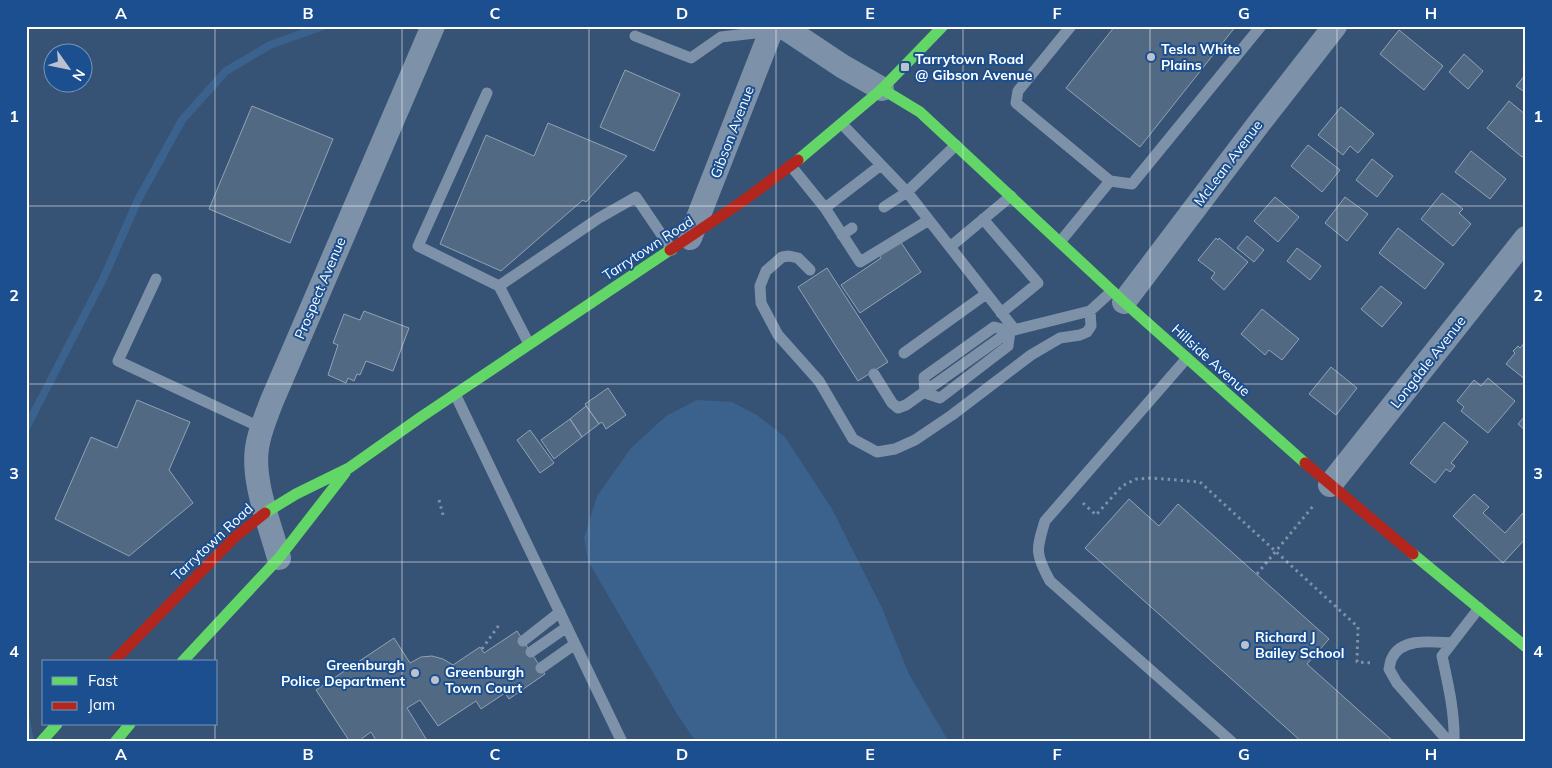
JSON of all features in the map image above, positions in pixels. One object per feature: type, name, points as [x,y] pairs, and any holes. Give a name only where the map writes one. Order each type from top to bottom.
[{"type":"main road","name":"Tarrytown Road","points":[[115,660],[236,537],[266,512],[296,494],[349,468],[529,344],[681,244],[791,166],[882,90],[943,26]]},
{"type":"main road","name":"Hillside Avenue","points":[[882,90],[920,112],[1118,296],[1330,486],[1526,647]]},
{"type":"main road","name":"Tarrytown Road","points":[[184,660],[306,526],[349,468]]},
{"type":"main road","points":[[41,742],[55,726]]},
{"type":"main road","points":[[115,742],[128,726]]},
{"type":"street","name":"Prospect Avenue","points":[[278,558],[258,476],[257,448],[262,428],[271,403],[433,26]]},
{"type":"street","name":"McLean Avenue","points":[[1118,296],[1260,122],[1335,26]]},
{"type":"street","points":[[775,28],[882,90]]},
{"type":"street","name":"Gibson Avenue","points":[[681,244],[775,28]]},
{"type":"street","name":"Longdale Avenue","points":[[1330,486],[1526,238]]},
{"type":"lane","points":[[1072,26],[1018,91],[1016,103],[1110,181],[1132,184],[1261,26]]},
{"type":"lane","points":[[635,36],[691,58],[721,37],[775,28]]},
{"type":"lane","points":[[487,93],[418,246],[499,286],[529,344]]},
{"type":"lane","points":[[842,124],[907,192],[1001,313],[1012,330],[1008,346],[940,398],[925,393]]},
{"type":"lane","points":[[884,207],[907,192],[956,146]]},
{"type":"lane","points":[[825,208],[881,165]]},
{"type":"lane","points":[[791,166],[825,208],[860,262],[929,220]]},
{"type":"lane","points":[[1060,242],[1110,181]]},
{"type":"lane","points":[[950,247],[1011,196]]},
{"type":"lane","points":[[499,286],[599,218],[636,197],[681,244]]},
{"type":"lane","points":[[983,219],[1038,283],[1001,313]]},
{"type":"lane","points":[[842,235],[852,228]]},
{"type":"lane","points":[[810,270],[798,258],[789,256],[782,258],[766,272],[760,286],[761,302],[778,335],[819,380],[853,439],[876,452],[895,449],[915,440],[952,416],[1031,355],[1060,338],[1087,332],[1091,326],[1090,311]]},
{"type":"lane","points":[[156,279],[118,361],[262,428]]},
{"type":"lane","points":[[904,353],[986,294]]},
{"type":"lane","points":[[925,393],[924,377],[994,327],[1012,330],[1090,311],[1118,296]]},
{"type":"lane","points":[[1187,358],[1045,521],[1038,543],[1039,562],[1050,581],[1232,742]]},
{"type":"lane","points":[[874,374],[892,404],[898,408],[925,393]]},
{"type":"lane","points":[[455,394],[622,742]]},
{"type":"lane","points":[[1454,742],[1449,689],[1442,656],[1478,608]]},
{"type":"lane","points":[[523,641],[560,612]]},
{"type":"lane","points":[[531,652],[567,627]]},
{"type":"lane","points":[[1449,742],[1397,684],[1389,670],[1392,658],[1400,648],[1418,642],[1452,643]]},
{"type":"lane","points":[[541,668],[575,644]]},
{"type":"path","points":[[1070,492],[1096,516],[1122,486],[1136,479],[1152,478],[1200,482],[1358,627],[1357,662],[1375,663],[1389,670]]},
{"type":"path","points":[[1257,574],[1330,486]]},
{"type":"path","points":[[439,500],[442,515]]},
{"type":"path","points":[[482,649],[499,625]]},
{"type":"water","points":[[697,400],[732,402],[757,415],[785,437],[832,509],[882,608],[909,674],[949,742],[696,742],[677,714],[588,561],[584,538],[597,496],[631,448],[666,416]]},
{"type":"building","name":"Tesla White Plains","points":[[1115,26],[1236,26],[1140,147],[1066,88]]},
{"type":"building","points":[[1399,30],[1443,66],[1424,90],[1380,54]]},
{"type":"building","points":[[1464,54],[1483,71],[1468,89],[1449,72]]},
{"type":"building","points":[[625,70],[680,94],[654,151],[600,127]]},
{"type":"building","points":[[1526,74],[1526,93],[1516,86]]},
{"type":"building","points":[[1509,101],[1526,115],[1526,152],[1522,157],[1487,128]]},
{"type":"building","points":[[252,106],[333,139],[290,243],[209,209]]},
{"type":"building","points":[[1341,107],[1374,134],[1358,153],[1350,146],[1343,155],[1318,135]]},
{"type":"building","points":[[548,123],[627,156],[586,202],[583,200],[501,271],[440,244],[486,135],[534,156]]},
{"type":"building","points":[[1308,145],[1340,170],[1322,192],[1291,166]]},
{"type":"building","points":[[1471,151],[1506,179],[1490,199],[1455,172]]},
{"type":"building","points":[[1372,159],[1393,176],[1377,197],[1356,180]]},
{"type":"building","points":[[1442,193],[1463,209],[1459,213],[1471,224],[1453,246],[1421,219]]},
{"type":"building","points":[[1275,197],[1299,217],[1278,242],[1254,221]]},
{"type":"building","points":[[1345,197],[1368,214],[1347,241],[1325,223]]},
{"type":"building","points":[[1398,228],[1444,264],[1425,289],[1379,253]]},
{"type":"building","points":[[1247,236],[1264,250],[1254,262],[1237,248]]},
{"type":"building","points":[[1216,238],[1218,240],[1219,238],[1248,262],[1224,290],[1211,278],[1215,273],[1198,260]]},
{"type":"building","points":[[900,241],[921,272],[860,313],[841,285],[881,258],[879,255]]},
{"type":"building","points":[[1297,248],[1321,266],[1310,280],[1287,261]]},
{"type":"building","points":[[827,268],[888,362],[858,381],[798,287]]},
{"type":"building","points":[[1381,286],[1402,303],[1382,327],[1361,309]]},
{"type":"building","points":[[1262,309],[1299,339],[1282,360],[1269,350],[1265,355],[1241,334]]},
{"type":"building","points":[[364,311],[409,328],[393,371],[366,361],[360,375],[357,374],[354,381],[348,378],[346,383],[328,375],[338,345],[333,343],[344,314],[360,320]]},
{"type":"building","points":[[1526,341],[1526,380],[1506,364],[1515,353],[1513,351],[1518,346],[1520,348]]},
{"type":"building","points":[[1331,367],[1357,388],[1336,415],[1309,394]]},
{"type":"building","points":[[1488,378],[1515,401],[1488,433],[1461,411],[1464,407],[1457,401],[1474,380],[1481,386]]},
{"type":"building","points":[[608,388],[626,415],[606,429],[602,422],[599,424],[585,404]]},
{"type":"building","points":[[137,400],[190,422],[169,470],[193,503],[129,556],[55,519],[91,437],[117,448]]},
{"type":"building","points":[[586,406],[599,424],[582,437],[570,419]]},
{"type":"building","points":[[1526,415],[1526,431],[1518,424]]},
{"type":"building","points":[[570,419],[582,437],[554,459],[541,440]]},
{"type":"building","points":[[1444,422],[1468,442],[1451,463],[1455,466],[1450,472],[1446,469],[1435,483],[1410,463]]},
{"type":"building","points":[[530,430],[554,463],[540,473],[517,440]]},
{"type":"building","points":[[1474,494],[1489,507],[1483,513],[1505,533],[1523,513],[1526,515],[1526,538],[1503,563],[1453,516]]},
{"type":"building","points":[[1129,499],[1159,526],[1178,504],[1329,639],[1307,664],[1394,742],[1302,742],[1085,548]]},
{"type":"building","points":[[517,631],[545,674],[509,699],[505,693],[481,709],[476,701],[438,726],[420,700],[407,708],[428,742],[377,742],[371,732],[357,742],[350,742],[316,690],[394,638],[410,663],[421,657],[432,656],[443,659],[453,665],[480,647],[484,653]]},
{"type":"waterway","points":[[26,428],[103,279],[138,200],[182,120],[226,71],[270,45],[323,26]]},
{"type":"waterway","points":[[26,720],[30,741]]},
{"type":"traffic: fast","points":[[798,160],[881,90],[943,26]]},
{"type":"traffic: fast","points":[[882,89],[920,112],[1124,302],[1305,463]]},
{"type":"traffic: fast","points":[[265,513],[296,494],[349,468],[421,417],[670,250]]},
{"type":"traffic: fast","points":[[184,660],[279,558],[345,473]]},
{"type":"traffic: fast","points":[[1413,554],[1526,647]]},
{"type":"traffic: fast","points":[[41,742],[55,726]]},
{"type":"traffic: fast","points":[[115,742],[128,726]]},
{"type":"traffic: jam","points":[[670,250],[743,201],[798,160]]},
{"type":"traffic: jam","points":[[1305,463],[1413,554]]},
{"type":"traffic: jam","points":[[115,660],[235,537],[265,513]]},
{"type":"place","name":"Tesla White Plains","points":[[1151,57]]},
{"type":"place","name":"Tarrytown Road @ Gibson Avenue","points":[[905,67]]},
{"type":"place","name":"Richard J Bailey School","points":[[1245,645]]},
{"type":"place","name":"Greenburgh Police Department","points":[[415,673]]},
{"type":"place","name":"Greenburgh Town Court","points":[[435,680]]}]
